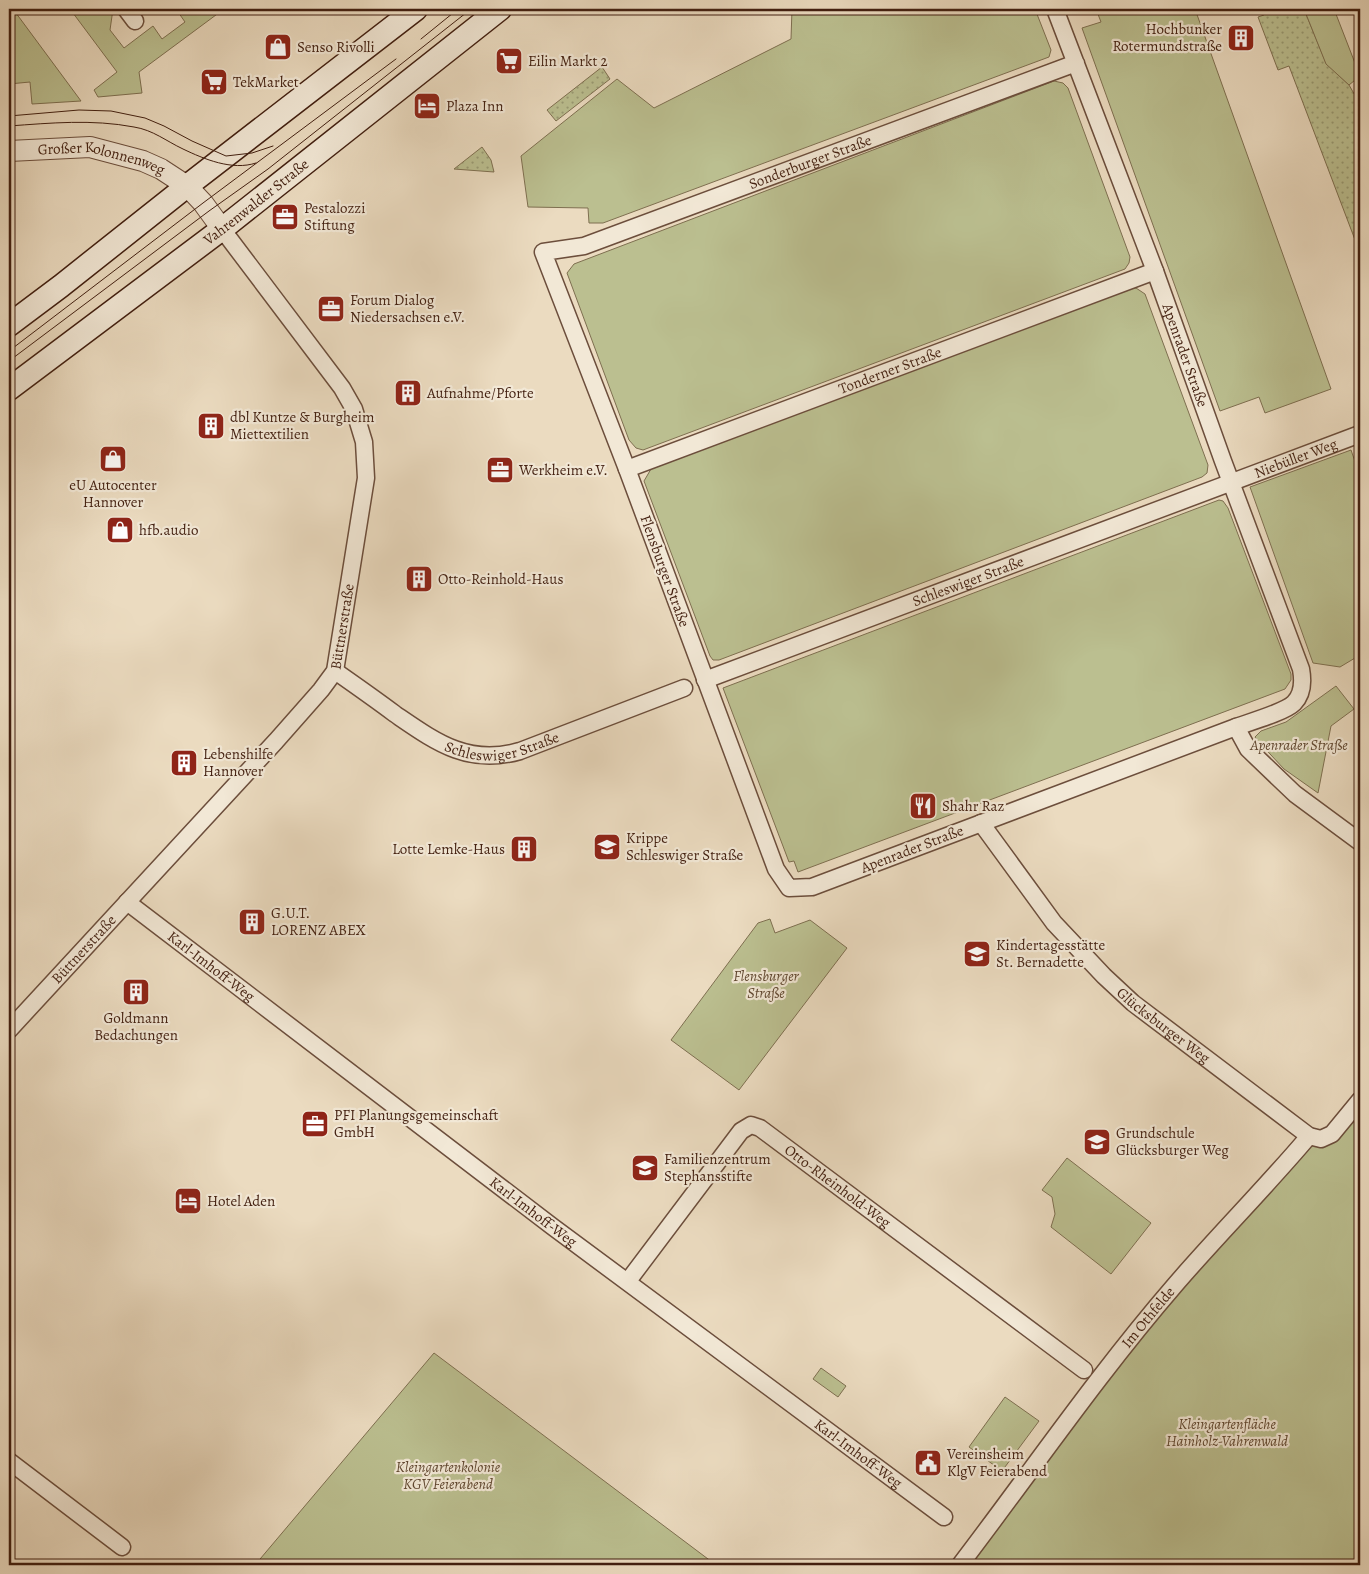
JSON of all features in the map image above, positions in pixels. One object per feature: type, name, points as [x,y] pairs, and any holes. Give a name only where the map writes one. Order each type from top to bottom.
[{"type":"main road","points":[[9,326],[416,9]]},
{"type":"main road","name":"Vahrenwalder Straße","points":[[9,389],[222,229],[500,9]]},
{"type":"street","name":"Apenrader Straße","points":[[789,888],[812,887],[981,824],[1286,708],[1295,702],[1300,694],[1303,681],[1301,669],[1055,9]]},
{"type":"street","name":"Sonderburger Straße","points":[[543,252],[584,246],[1076,64]]},
{"type":"street","name":"Großer Kolonnenweg","points":[[9,151],[90,147],[143,161],[162,169],[187,186]]},
{"type":"street","name":"Büttnerstraße","points":[[9,1030],[276,741],[321,690],[335,671],[366,478],[364,442],[354,409],[342,388],[222,229],[187,186]]},
{"type":"street","name":"Flensburger Straße","points":[[543,252],[627,469],[776,869],[789,888]]},
{"type":"street","name":"Tonderner Straße","points":[[627,469],[1154,271]]},
{"type":"street","name":"Niebüller Weg","points":[[1231,483],[1360,434]]},
{"type":"street","name":"Schleswiger Straße","points":[[706,680],[1231,483]]},
{"type":"street","name":"Schleswiger Straße","points":[[335,671],[425,735],[448,748],[479,756],[510,754],[520,751],[684,688]]},
{"type":"street","points":[[1236,727],[1248,750],[1295,794],[1360,842]]},
{"type":"street","name":"Glücksburger Weg","points":[[981,824],[1054,923],[1104,976],[1133,1003],[1309,1136]]},
{"type":"street","name":"Karl-Imhoff-Weg","points":[[127,902],[400,1112],[944,1517]]},
{"type":"street","points":[[1309,1136],[1321,1139],[1332,1134],[1360,1100]]},
{"type":"street","name":"Otto-Rheinhold-Weg","points":[[628,1282],[741,1131],[751,1125],[760,1128],[1084,1370]]},
{"type":"street","name":"Im Othfelde","points":[[960,1565],[1099,1381],[1174,1286],[1309,1136]]},
{"type":"street","points":[[9,1461],[122,1546]]},
{"type":"green space","points":[[9,9],[13,9],[81,101],[32,104],[30,82],[9,84]]},
{"type":"green space","points":[[70,9],[113,9],[110,30],[124,48],[153,26],[162,39],[185,22],[176,9],[224,9],[139,72],[142,93],[98,97],[94,90],[117,72]]},
{"type":"green space","points":[[792,9],[1035,9],[1051,50],[1049,57],[603,223],[589,223],[588,208],[528,207],[521,156],[617,79],[654,108],[791,39]]},
{"type":"green space","points":[[1096,9],[1195,9],[1331,389],[1265,413],[1259,397],[1220,411],[1082,28],[1101,22]]},
{"type":"green space","points":[[1262,9],[1304,9],[1326,63],[1349,85],[1360,104],[1360,253],[1289,66],[1278,70],[1258,17],[1264,15]]},
{"type":"green space","points":[[1304,9],[1334,9],[1360,76],[1349,85],[1326,64]]},
{"type":"green space","points":[[602,67],[610,79],[556,121],[547,110]]},
{"type":"green space","points":[[1054,81],[1063,83],[1068,88],[1130,257],[1125,269],[643,450],[636,448],[629,440],[567,273],[574,264]]},
{"type":"green space","points":[[482,147],[491,160],[494,172],[454,169]]},
{"type":"green space","points":[[1136,288],[1145,294],[1208,465],[1207,473],[1202,477],[719,660],[713,660],[644,481],[651,469],[1126,289]]},
{"type":"green space","points":[[1351,450],[1360,476],[1360,655],[1340,667],[1313,663],[1250,487]]},
{"type":"green space","points":[[1219,500],[1223,501],[1228,508],[1291,674],[1291,680],[1285,689],[798,872],[794,861],[789,862],[723,688]]},
{"type":"green space","name":"Apenrader Straße","points":[[1336,686],[1354,709],[1331,726],[1318,793],[1284,769],[1255,737],[1261,731],[1286,722]]},
{"type":"green space","name":"Flensburger Straße","points":[[770,919],[775,933],[810,920],[847,948],[739,1090],[671,1040],[758,923]]},
{"type":"green space","name":"Kleingartenfläche Hainholz-Vahrenwald","points":[[1360,1100],[1360,1565],[960,1565],[1099,1381],[1309,1136],[1321,1139]]},
{"type":"green space","points":[[1067,1158],[1151,1223],[1111,1274],[1051,1227],[1055,1214],[1052,1197],[1042,1190]]},
{"type":"green space","name":"Kleingartenkolonie KGV Feierabend","points":[[434,1353],[716,1565],[255,1565]]},
{"type":"green space","points":[[821,1368],[846,1386],[838,1397],[813,1379]]},
{"type":"green space","points":[[1005,1397],[1039,1421],[1002,1471],[969,1447]]},
{"type":"tram line","points":[[421,39],[458,9]]},
{"type":"tram line","points":[[9,361],[268,169],[471,9]]},
{"type":"tram line","points":[[9,351],[396,59]]},
{"type":"tram line","points":[[9,116],[79,110],[111,111],[145,118],[226,156],[252,153],[273,146]]},
{"type":"tram line","points":[[9,126],[72,122],[134,127],[159,136],[191,153],[218,163],[237,166],[256,163]]},
{"type":"place","name":"Hochbunker Rotermundstraße","points":[[1241,38]]},
{"type":"place","name":"Senso Rivolli","points":[[278,47]]},
{"type":"place","name":"Eilin Markt 2","points":[[509,61]]},
{"type":"place","name":"TekMarket","points":[[214,82]]},
{"type":"place","name":"Plaza Inn","points":[[427,106]]},
{"type":"place","name":"Pestalozzi Stiftung","points":[[285,217]]},
{"type":"place","name":"Forum Dialog Niedersachsen e.V.","points":[[331,309]]},
{"type":"place","name":"Aufnahme/Pforte","points":[[408,393]]},
{"type":"place","name":"dbl Kuntze & Burgheim Miettextilien","points":[[211,426]]},
{"type":"place","name":"eU Autocenter Hannover","points":[[113,459]]},
{"type":"place","name":"Werkheim e.V.","points":[[500,470]]},
{"type":"place","name":"hfb.audio","points":[[120,530]]},
{"type":"place","name":"Otto-Reinhold-Haus","points":[[419,579]]},
{"type":"place","name":"Lebenshilfe Hannover","points":[[184,763]]},
{"type":"place","name":"Shahr Raz","points":[[923,806]]},
{"type":"place","name":"Krippe Schleswiger Straße","points":[[607,847]]},
{"type":"place","name":"Lotte Lemke-Haus","points":[[524,849]]},
{"type":"place","name":"G.U.T. LORENZ ABEX","points":[[252,922]]},
{"type":"place","name":"Kindertagesstätte St. Bernadette","points":[[977,954]]},
{"type":"place","name":"Goldmann Bedachungen","points":[[136,992]]},
{"type":"place","name":"PFI Planungsgemeinschaft GmbH","points":[[315,1124]]},
{"type":"place","name":"Grundschule Glücksburger Weg","points":[[1097,1142]]},
{"type":"place","name":"Familienzentrum Stephansstifte","points":[[645,1168]]},
{"type":"place","name":"Hotel Aden","points":[[188,1201]]},
{"type":"place","name":"Vereinsheim KlgV Feierabend","points":[[928,1463]]}]
